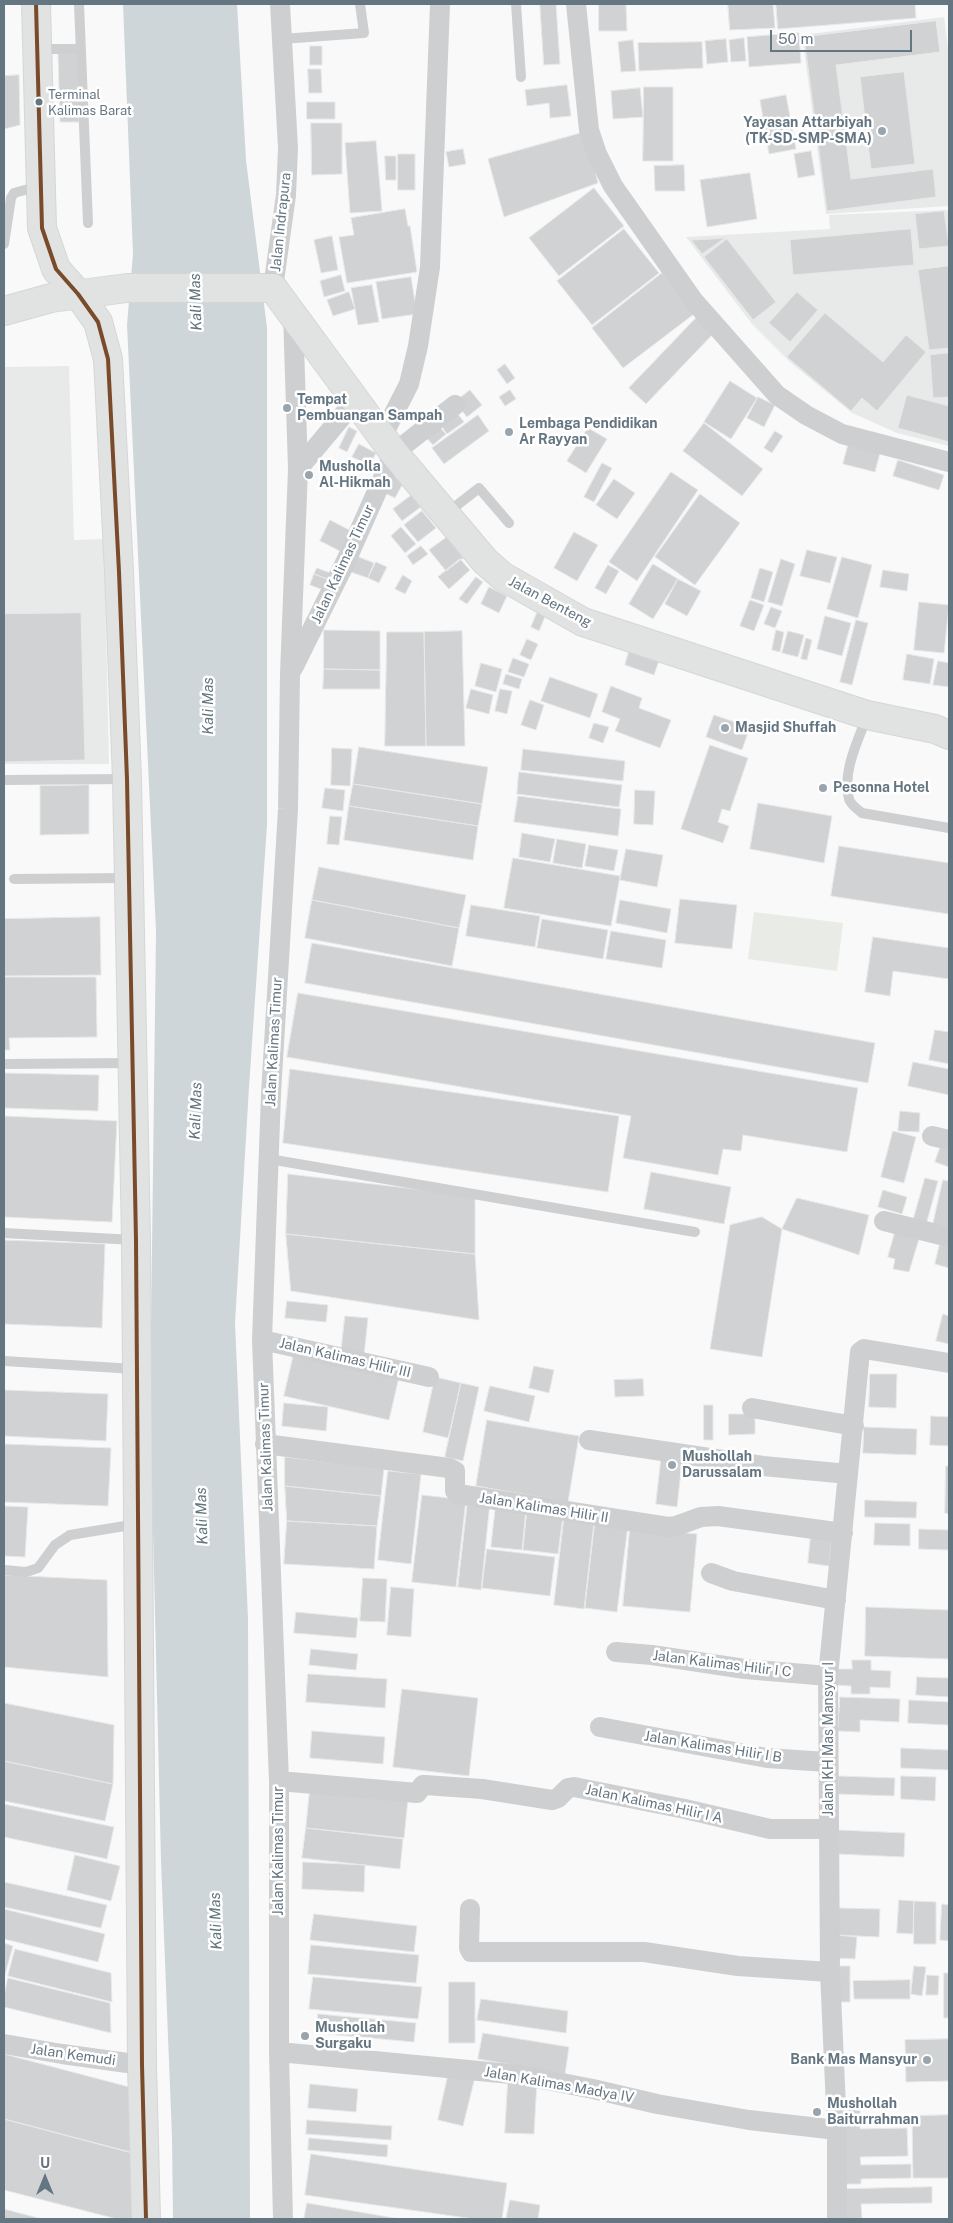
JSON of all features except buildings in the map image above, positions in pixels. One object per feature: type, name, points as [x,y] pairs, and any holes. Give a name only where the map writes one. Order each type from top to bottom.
[{"type":"street","points":[[36,4],[42,228],[56,269],[78,294],[98,322],[108,359],[119,572],[127,779],[136,1240],[142,2065],[146,2219]]},
{"type":"street","name":"Jalan Indrapura","points":[[4,311],[51,298],[127,288],[268,288],[286,195],[288,148],[280,4]]},
{"type":"street","name":"Jalan Kalimas Timur","points":[[290,674],[346,561],[409,384],[418,346],[430,267],[440,4]]},
{"type":"street","points":[[576,4],[589,130],[597,154],[613,186],[693,300],[777,395],[806,415],[842,434],[949,462]]},
{"type":"street","name":"Jalan Benteng","points":[[268,288],[293,314],[388,445],[485,561],[502,576],[583,622],[867,715],[935,729],[949,735]]},
{"type":"street","name":"Jalan Kalimas Timur","points":[[283,2219],[279,2052],[279,1781],[262,1340],[269,1159],[288,809],[290,674],[298,469],[293,314]]},
{"type":"street","points":[[298,469],[355,401]]},
{"type":"street","points":[[388,445],[455,405]]},
{"type":"street","points":[[884,1221],[949,1237]]},
{"type":"street","name":"Jalan Kalimas Hilir III","points":[[262,1340],[428,1377]]},
{"type":"street","name":"Jalan KH Mas Mansyur I","points":[[838,2219],[837,2130],[830,1972],[827,1762],[828,1676],[861,1350],[949,1363]]},
{"type":"street","points":[[752,1408],[854,1426]]},
{"type":"street","points":[[589,1440],[763,1466],[848,1474]]},
{"type":"street","name":"Jalan Kalimas Hilir II","points":[[266,1444],[449,1468],[455,1471],[456,1493],[467,1496],[668,1527],[676,1526],[700,1516],[718,1516],[843,1533]]},
{"type":"street","points":[[711,1574],[733,1581],[836,1600]]},
{"type":"street","name":"Jalan Kalimas Hilir I C","points":[[616,1652],[652,1655],[745,1669],[828,1676]]},
{"type":"street","name":"Jalan Kalimas Hilir I B","points":[[600,1727],[767,1758],[827,1762]]},
{"type":"street","name":"Jalan Kalimas Hilir I A","points":[[279,1781],[416,1793],[422,1785],[425,1785],[482,1789],[552,1800],[558,1798],[568,1788],[574,1787],[685,1809],[770,1829],[829,1829]]},
{"type":"street","points":[[470,1909],[469,1948],[472,1952],[644,1952],[738,1966],[830,1972]]},
{"type":"street","name":"Jalan Kemudi","points":[[4,2044],[142,2065]]},
{"type":"street","name":"Jalan Kalimas Madya IV","points":[[279,2052],[521,2075],[675,2107],[749,2120],[837,2130]]},
{"type":"lane","points":[[79,4],[88,222]]},
{"type":"lane","points":[[282,39],[364,33],[360,4]]},
{"type":"lane","points":[[516,4],[521,77]]},
{"type":"lane","points":[[38,50],[81,49]]},
{"type":"lane","points":[[4,244],[10,198],[14,193],[41,186]]},
{"type":"lane","points":[[445,515],[479,488],[509,523]]},
{"type":"lane","points":[[867,715],[849,768],[849,799],[854,806],[862,813],[949,828]]},
{"type":"lane","points":[[4,780],[127,779]]},
{"type":"lane","points":[[14,879],[129,878]]},
{"type":"lane","points":[[4,1064],[133,1063]]},
{"type":"lane","points":[[269,1159],[694,1232]]},
{"type":"lane","points":[[4,1233],[136,1240]]},
{"type":"lane","points":[[4,1361],[136,1369]]},
{"type":"lane","points":[[4,1570],[26,1572],[38,1568],[55,1545],[70,1535],[139,1524]]},
{"type":"shaded area","name":"Yayasan Attarbiyah (TK-SD-SMP-SMA)","points":[[944,17],[949,56],[949,206],[826,214],[802,35]]},
{"type":"shaded area","points":[[949,210],[949,446],[897,433],[852,413],[790,362],[752,324],[686,237],[830,229],[829,215]]},
{"type":"shaded area","points":[[69,366],[74,540],[104,539],[109,764],[4,764],[4,367]]},
{"type":"shaded area","points":[[754,912],[843,923],[837,971],[748,959]]},
{"type":"water","name":"Kali Mas","points":[[123,4],[237,4],[246,160],[267,328],[267,825],[235,1323],[248,1619],[250,2219],[173,2219],[172,2137],[161,1861],[150,1407],[156,931],[127,325],[133,254]]},
{"type":"transit line","points":[[36,4],[42,228],[56,269],[78,294],[98,322],[108,359],[119,572],[127,779],[136,1240],[142,2065],[146,2219]]},
{"type":"place","name":"Terminal Kalimas Barat","points":[[39,102]]},
{"type":"place","name":"Yayasan Attarbiyah (TK-SD-SMP-SMA)","points":[[882,131]]},
{"type":"place","name":"Tempat Pembuangan Sampah","points":[[287,408]]},
{"type":"place","name":"Lembaga Pendidikan Ar Rayyan","points":[[509,432]]},
{"type":"place","name":"Musholla Al-Hikmah","points":[[309,475]]},
{"type":"place","name":"Masjid Shuffah","points":[[725,728]]},
{"type":"place","name":"Pesonna Hotel","points":[[823,788]]},
{"type":"place","name":"Mushollah Darussalam","points":[[672,1465]]},
{"type":"place","name":"Mushollah Surgaku","points":[[305,2036]]},
{"type":"place","name":"Bank Mas Mansyur","points":[[927,2060]]},
{"type":"place","name":"Mushollah Baiturrahman","points":[[817,2112]]}]
